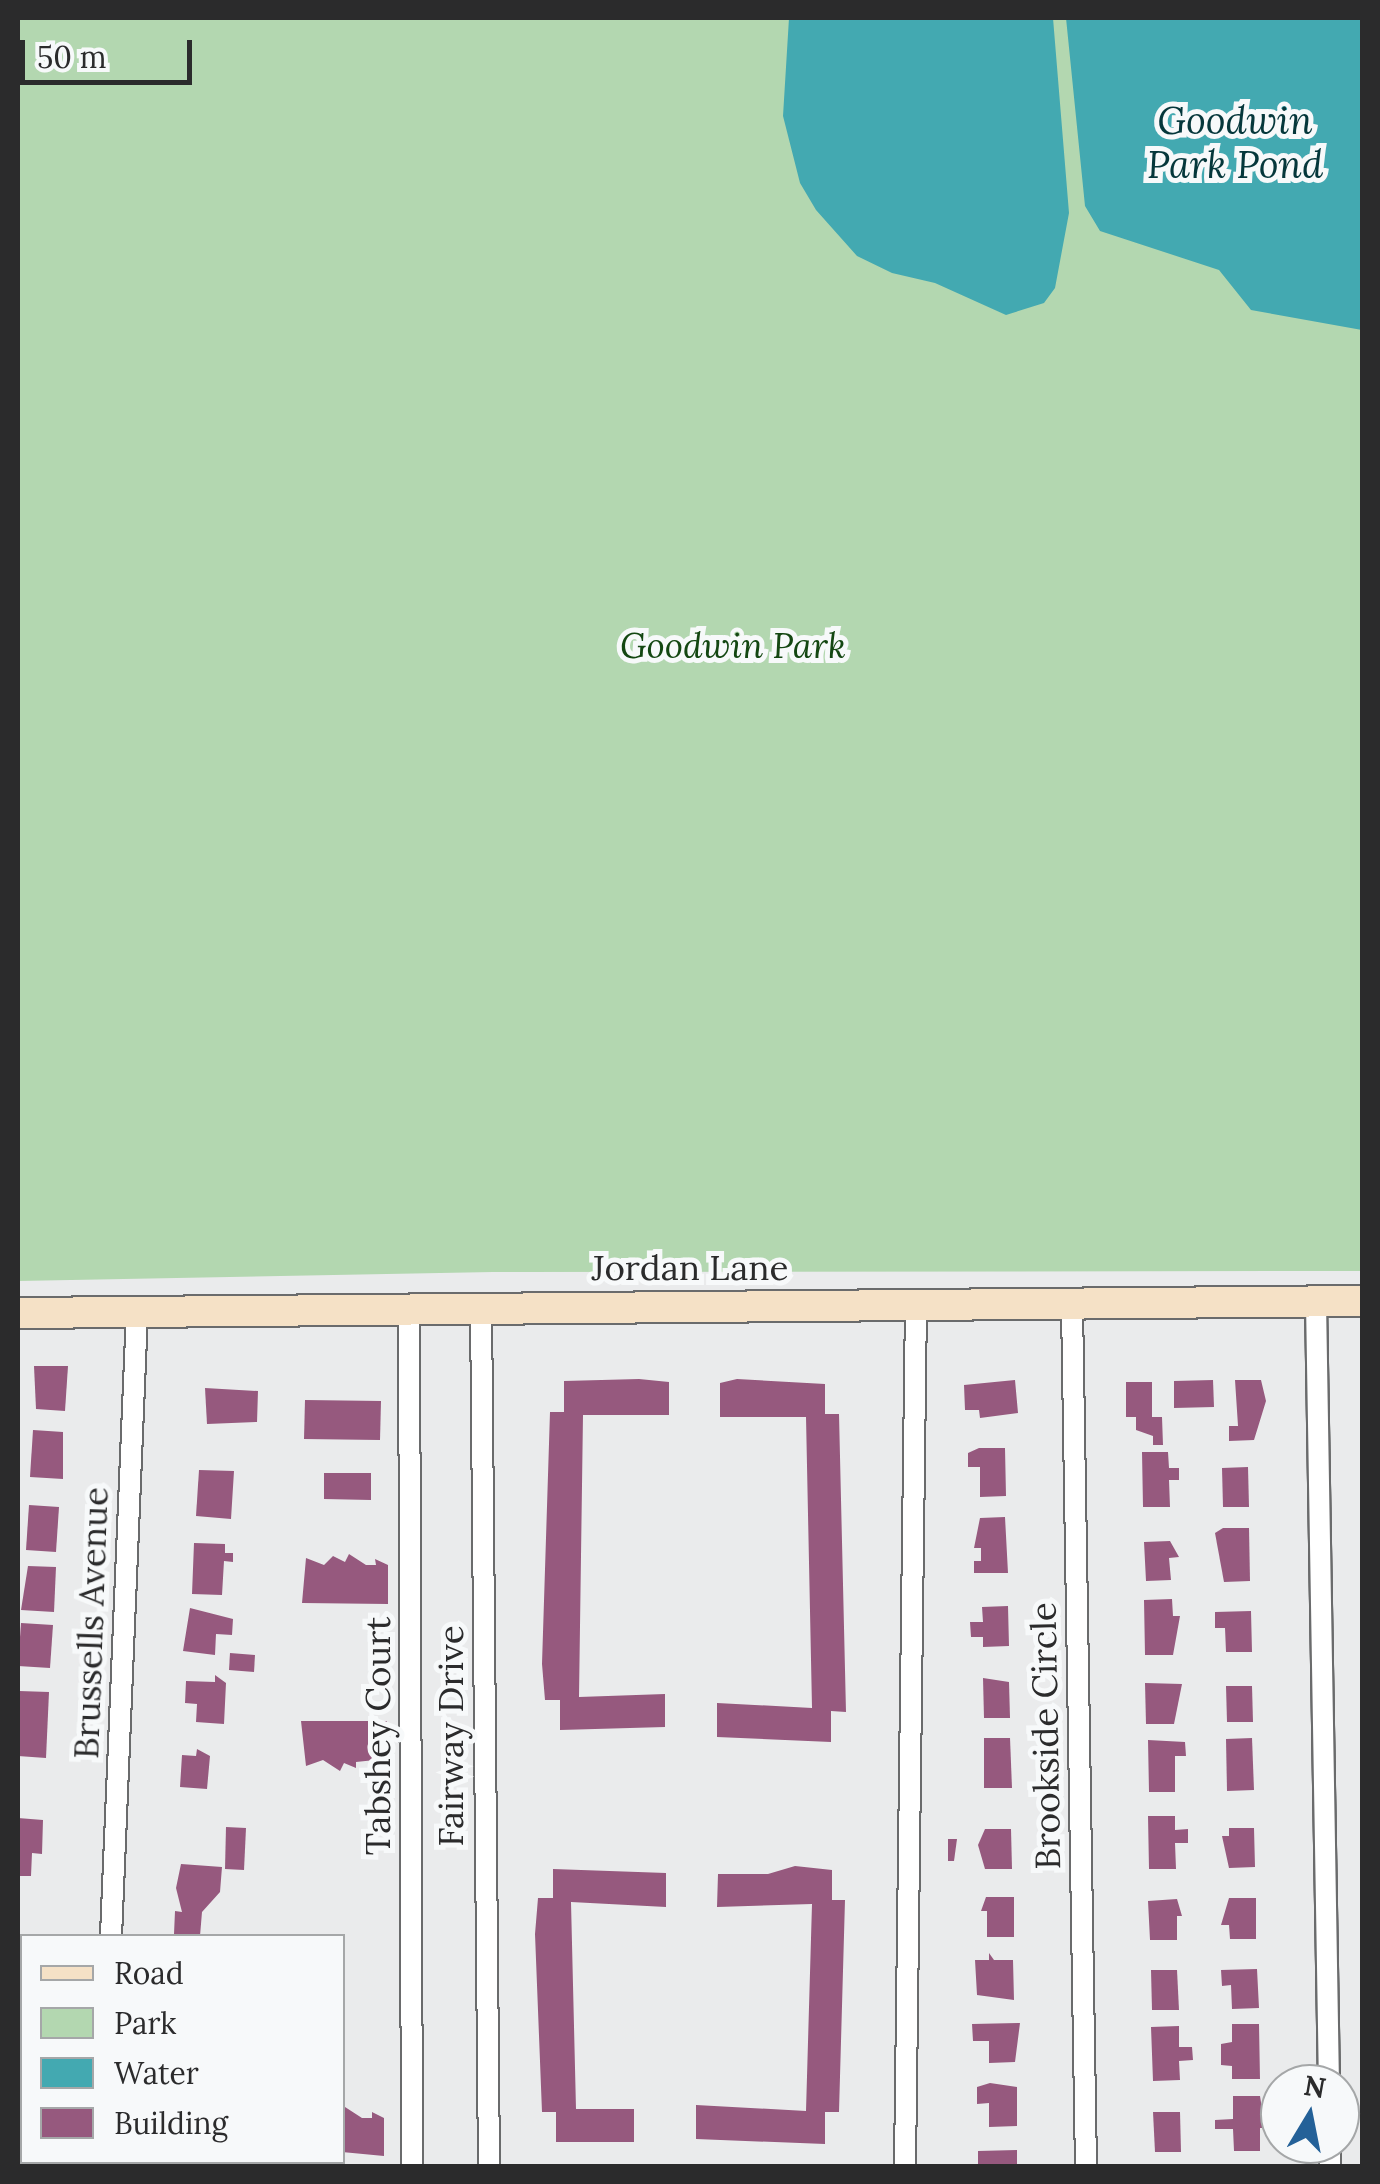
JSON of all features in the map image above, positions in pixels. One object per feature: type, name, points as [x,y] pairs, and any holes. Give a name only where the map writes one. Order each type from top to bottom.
[{"type":"main road","name":"Jordan Lane","points":[[18,1313],[481,1305],[1362,1301]]},
{"type":"street","points":[[1316,1302],[1329,2064]]},
{"type":"street","name":"Fairway Drive","points":[[481,1305],[489,2166]]},
{"type":"street","name":"Brookside Circle","points":[[1072,1305],[1086,2166]]},
{"type":"street","name":"Tabshey Court","points":[[409,1306],[412,2166]]},
{"type":"street","points":[[905,2166],[916,1306]]},
{"type":"street","name":"Brussells Avenue","points":[[112,1934],[137,1312]]},
{"type":"green space","name":"Goodwin Park","points":[[18,18],[1362,18],[1362,1271],[493,1272],[18,1281]]},
{"type":"water","name":"Goodwin Park Pond","points":[[789,18],[1053,18],[1069,213],[1055,288],[1044,303],[1006,315],[935,283],[892,273],[857,256],[816,210],[800,183],[783,116]]},
{"type":"water","name":"Goodwin Park Pond","points":[[1066,18],[1362,18],[1362,330],[1251,310],[1219,270],[1100,231],[1085,206]]},
{"type":"building","points":[[34,1366],[68,1366],[65,1411],[36,1409]]},
{"type":"building","points":[[737,1379],[825,1384],[825,1414],[839,1414],[846,1712],[831,1711],[831,1742],[717,1737],[717,1703],[812,1708],[806,1417],[720,1417],[720,1383]]},
{"type":"building","points":[[1015,1380],[1018,1413],[980,1418],[979,1410],[965,1410],[964,1385]]},
{"type":"building","points":[[1213,1380],[1214,1407],[1174,1408],[1174,1381]]},
{"type":"building","points":[[1235,1380],[1261,1380],[1266,1401],[1254,1440],[1229,1441],[1229,1426],[1238,1426]]},
{"type":"building","points":[[564,1381],[669,1382],[669,1415],[583,1415],[579,1697],[665,1694],[665,1727],[560,1730],[560,1700],[545,1700],[542,1664],[550,1412],[564,1412]]},
{"type":"building","points":[[1126,1382],[1152,1382],[1152,1417],[1162,1417],[1163,1445],[1153,1445],[1153,1436],[1136,1430],[1136,1417],[1126,1417]]},
{"type":"building","points":[[205,1388],[258,1391],[257,1422],[207,1424]]},
{"type":"building","points":[[305,1400],[381,1401],[380,1440],[304,1439]]},
{"type":"building","points":[[33,1430],[63,1432],[63,1479],[30,1477]]},
{"type":"building","points":[[979,1448],[1005,1448],[1006,1496],[980,1497],[980,1467],[968,1467],[968,1453]]},
{"type":"building","points":[[1142,1452],[1168,1452],[1169,1468],[1179,1468],[1179,1480],[1169,1480],[1170,1507],[1143,1507]]},
{"type":"building","points":[[1248,1467],[1249,1507],[1223,1507],[1222,1468]]},
{"type":"building","points":[[199,1470],[234,1471],[231,1519],[196,1516]]},
{"type":"building","points":[[324,1473],[371,1473],[371,1500],[324,1499]]},
{"type":"building","points":[[29,1505],[59,1507],[56,1552],[26,1550]]},
{"type":"building","points":[[1005,1517],[1008,1573],[974,1573],[974,1561],[981,1561],[981,1548],[974,1548],[980,1518]]},
{"type":"building","points":[[1223,1528],[1249,1528],[1250,1581],[1224,1582],[1215,1533]]},
{"type":"building","points":[[1170,1541],[1179,1557],[1169,1558],[1171,1580],[1146,1581],[1144,1542]]},
{"type":"building","points":[[194,1543],[225,1544],[225,1553],[233,1553],[233,1562],[224,1561],[222,1595],[192,1594]]},
{"type":"building","points":[[349,1554],[366,1565],[376,1565],[375,1559],[388,1565],[388,1604],[302,1603],[306,1558],[324,1565],[333,1556],[345,1562]]},
{"type":"building","points":[[28,1566],[56,1567],[54,1612],[21,1610]]},
{"type":"building","points":[[1172,1599],[1173,1616],[1180,1616],[1173,1655],[1145,1655],[1144,1600]]},
{"type":"building","points":[[1008,1606],[1009,1646],[983,1647],[983,1637],[971,1637],[970,1622],[983,1622],[982,1607]]},
{"type":"building","points":[[190,1608],[233,1619],[232,1635],[216,1634],[215,1655],[183,1651]]},
{"type":"building","points":[[1251,1611],[1252,1652],[1226,1652],[1225,1628],[1215,1628],[1215,1612]]},
{"type":"building","points":[[21,1623],[53,1625],[50,1668],[18,1666]]},
{"type":"building","points":[[230,1653],[255,1655],[254,1672],[229,1670]]},
{"type":"building","points":[[215,1675],[226,1683],[224,1724],[196,1722],[197,1704],[185,1703],[186,1681],[215,1682]]},
{"type":"building","points":[[983,1678],[1009,1682],[1010,1718],[984,1718]]},
{"type":"building","points":[[1145,1683],[1182,1684],[1174,1724],[1146,1724]]},
{"type":"building","points":[[1226,1686],[1252,1686],[1253,1722],[1227,1722]]},
{"type":"building","points":[[19,1691],[49,1692],[46,1758],[18,1756]]},
{"type":"building","points":[[301,1721],[387,1721],[387,1760],[383,1766],[375,1766],[375,1760],[356,1762],[356,1768],[344,1763],[340,1771],[323,1760],[306,1766]]},
{"type":"building","points":[[984,1738],[1010,1738],[1012,1788],[984,1788]]},
{"type":"building","points":[[1252,1738],[1254,1790],[1227,1791],[1226,1739]]},
{"type":"building","points":[[1148,1740],[1185,1742],[1186,1756],[1175,1756],[1175,1792],[1149,1792]]},
{"type":"building","points":[[197,1749],[210,1756],[207,1789],[180,1787],[182,1755],[196,1756]]},
{"type":"building","points":[[1148,1816],[1175,1816],[1175,1830],[1188,1829],[1188,1843],[1175,1843],[1176,1869],[1149,1869]]},
{"type":"building","points":[[18,1818],[43,1820],[42,1854],[32,1853],[31,1876],[18,1876]]},
{"type":"building","points":[[226,1827],[246,1828],[244,1870],[225,1869]]},
{"type":"building","points":[[1229,1828],[1254,1828],[1255,1867],[1229,1868],[1222,1836],[1229,1836]]},
{"type":"building","points":[[985,1829],[1011,1829],[1012,1869],[985,1869],[978,1845]]},
{"type":"building","points":[[948,1839],[957,1839],[954,1861],[948,1861]]},
{"type":"building","points":[[181,1864],[222,1867],[220,1892],[202,1912],[200,1934],[174,1934],[175,1911],[182,1912],[176,1888]]},
{"type":"building","points":[[795,1866],[832,1870],[832,1900],[845,1900],[839,2112],[825,2112],[825,2144],[696,2139],[696,2105],[806,2111],[812,1904],[717,1907],[718,1874],[768,1874]]},
{"type":"building","points":[[553,1869],[666,1873],[666,1907],[571,1902],[576,2109],[634,2109],[634,2142],[556,2142],[556,2112],[542,2112],[535,1934],[538,1898],[553,1898]]},
{"type":"building","points":[[986,1897],[1014,1897],[1014,1937],[987,1937],[987,1911],[981,1911]]},
{"type":"building","points":[[1229,1898],[1256,1898],[1256,1939],[1230,1939],[1229,1925],[1221,1925]]},
{"type":"building","points":[[1177,1899],[1182,1916],[1177,1916],[1177,1940],[1150,1940],[1148,1901]]},
{"type":"building","points":[[18,1937],[20,1937],[20,1973]]},
{"type":"building","points":[[989,1953],[994,1960],[1013,1960],[1014,2000],[977,1995],[975,1960],[989,1960]]},
{"type":"building","points":[[1257,1969],[1259,2008],[1232,2009],[1231,1985],[1222,1986],[1221,1970]]},
{"type":"building","points":[[1151,1970],[1177,1970],[1179,2010],[1152,2010]]},
{"type":"building","points":[[1020,2023],[1015,2062],[989,2063],[989,2041],[973,2041],[972,2024]]},
{"type":"building","points":[[1232,2024],[1259,2024],[1260,2079],[1232,2079],[1232,2066],[1221,2065],[1221,2044],[1232,2042]]},
{"type":"building","points":[[1179,2026],[1179,2047],[1192,2047],[1193,2060],[1179,2061],[1180,2080],[1153,2081],[1151,2027]]},
{"type":"building","points":[[990,2083],[1017,2087],[1017,2126],[989,2127],[989,2103],[977,2104],[977,2087]]},
{"type":"building","points":[[1233,2096],[1260,2096],[1260,2151],[1234,2151],[1233,2129],[1215,2129],[1215,2120],[1233,2119]]},
{"type":"building","points":[[345,2107],[362,2118],[372,2118],[372,2112],[384,2118],[384,2156],[345,2152]]},
{"type":"building","points":[[1153,2112],[1180,2112],[1181,2152],[1155,2152]]},
{"type":"building","points":[[1017,2150],[1017,2166],[978,2166],[978,2151]]}]
